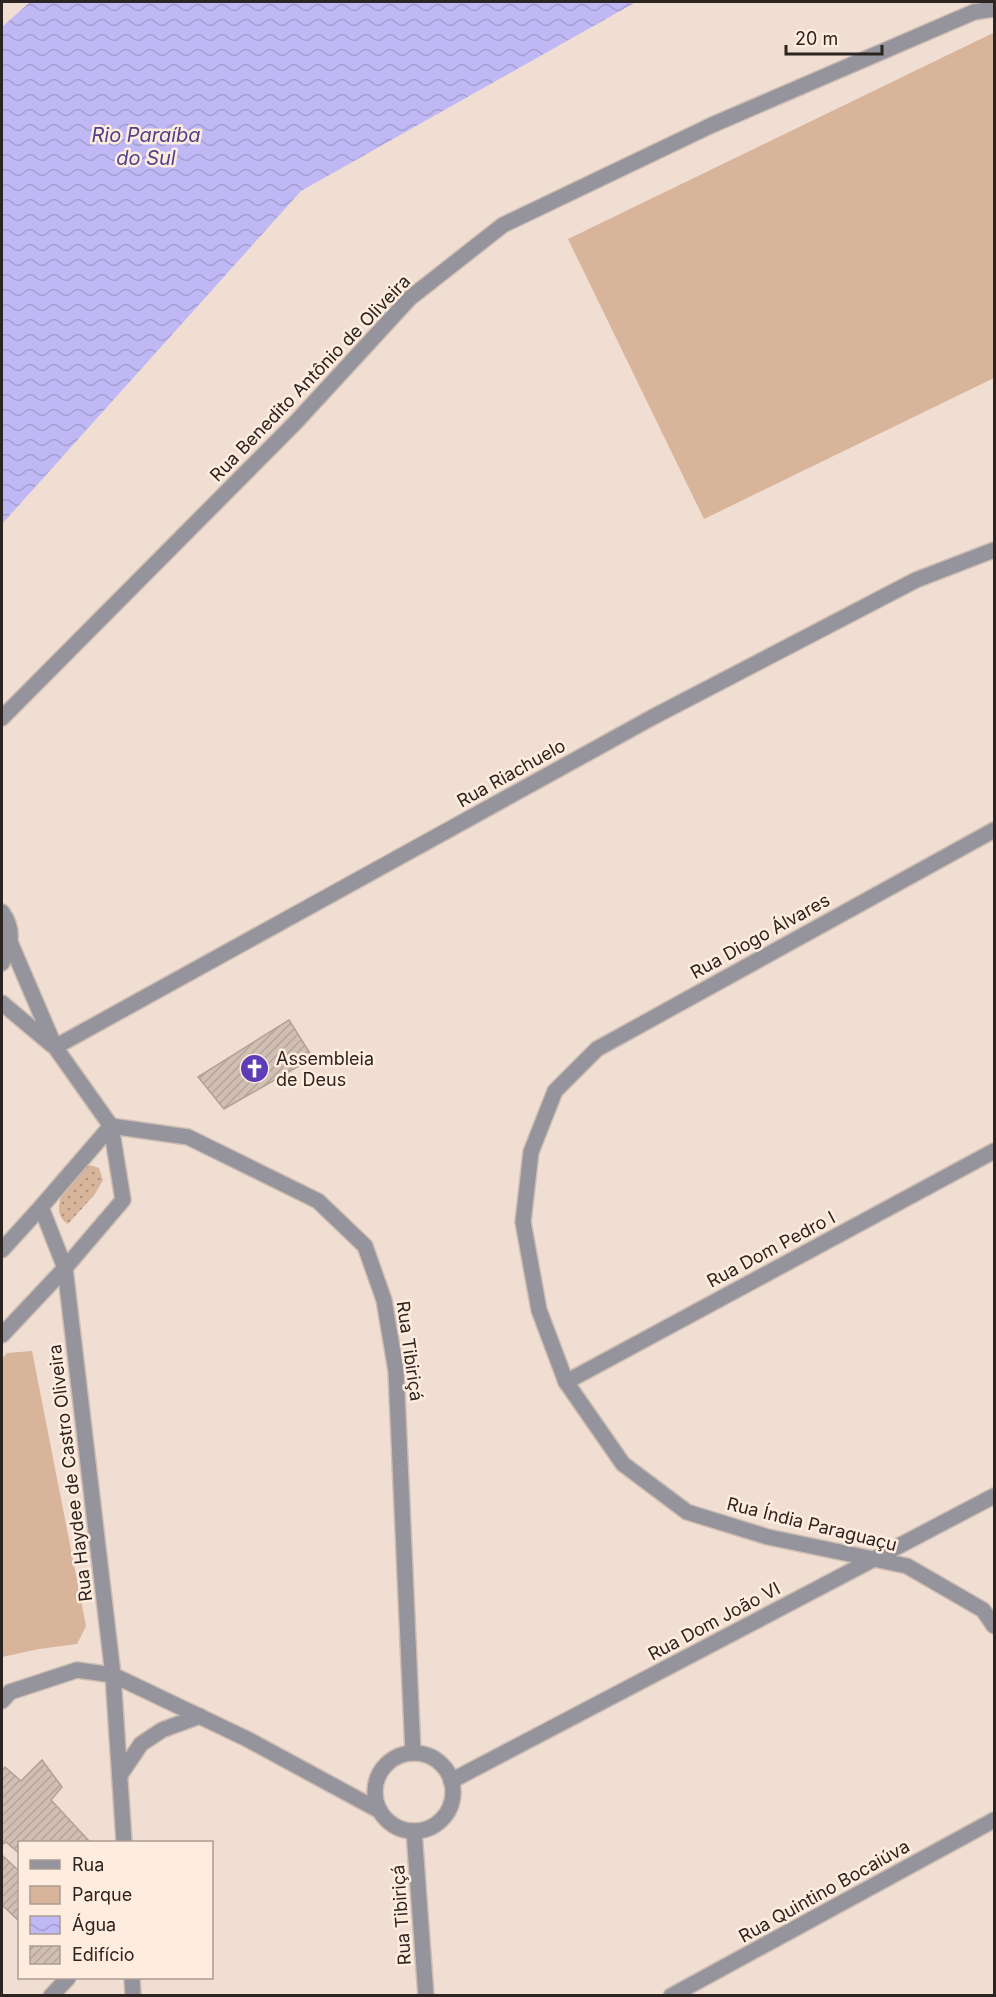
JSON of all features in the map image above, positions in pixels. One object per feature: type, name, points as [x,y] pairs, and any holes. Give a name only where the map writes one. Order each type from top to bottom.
[{"type":"street","name":"Rua Benedito Antônio de Oliveira","points":[[2,718],[296,422],[410,298],[503,225],[712,125],[974,12],[994,9]]},
{"type":"street","name":"Rua Riachuelo","points":[[55,1047],[653,717],[916,580],[994,550]]},
{"type":"street","name":"Rua Diogo Álvares","points":[[555,1091],[597,1049],[994,830]]},
{"type":"street","points":[[2,912],[10,930],[10,942],[2,963]]},
{"type":"street","points":[[2,1335],[65,1268],[123,1200],[111,1126],[55,1047],[10,942]]},
{"type":"street","points":[[2,1003],[55,1047]]},
{"type":"street","name":"Rua Índia Paraguaçu","points":[[555,1091],[531,1152],[523,1222],[539,1310],[566,1382],[623,1464],[687,1512],[768,1537],[907,1566],[983,1610],[994,1626]]},
{"type":"street","points":[[2,1250],[111,1126]]},
{"type":"street","name":"Rua Tibiriçá","points":[[111,1126],[188,1137],[318,1201],[365,1246],[384,1300],[396,1371],[413,1753]]},
{"type":"street","name":"Rua Dom Pedro I","points":[[566,1382],[994,1151]]},
{"type":"street","name":"Rua Haydee de Castro Oliveira","points":[[41,1207],[65,1268],[113,1674],[124,1841]]},
{"type":"street","name":"Rua Dom João VI","points":[[452,1781],[994,1496]]},
{"type":"street","points":[[2,1701],[10,1692],[77,1670],[113,1674],[247,1739],[380,1811],[394,1826],[404,1830],[426,1830],[446,1815],[453,1793],[452,1781],[437,1760],[426,1754],[400,1755],[388,1762],[380,1772],[375,1791],[380,1811]]},
{"type":"street","points":[[120,1775],[141,1744],[162,1730],[200,1716]]},
{"type":"street","name":"Rua Quintino Bocaiúva","points":[[671,1995],[994,1820]]},
{"type":"street","name":"Rua Tibiriçá","points":[[414,1831],[426,1995]]},
{"type":"street","points":[[51,1995],[66,1979]]},
{"type":"street","points":[[132,1979],[133,1995]]},
{"type":"green space","points":[[993,33],[994,378],[704,519],[568,239]]},
{"type":"green space","points":[[90,1165],[99,1168],[103,1180],[95,1194],[68,1224],[62,1219],[59,1210],[62,1194],[72,1180]]},
{"type":"green space","points":[[32,1351],[86,1626],[77,1644],[2,1657],[2,1359],[7,1353]]},
{"type":"water","name":"Rio Paraíba do Sul","points":[[30,2],[636,2],[301,191],[2,524],[2,27]]},
{"type":"building","name":"Assembleia de Deus","points":[[289,1020],[313,1058],[224,1109],[198,1077]]},
{"type":"building","points":[[42,1760],[62,1787],[51,1800],[89,1841],[18,1841],[18,1852],[6,1842],[2,1845],[2,1771],[5,1767],[21,1781]]},
{"type":"building","points":[[2,1855],[18,1870],[18,1920],[2,1905]]},
{"type":"place","name":"Assembleia de Deus","points":[[255,1068]]}]
